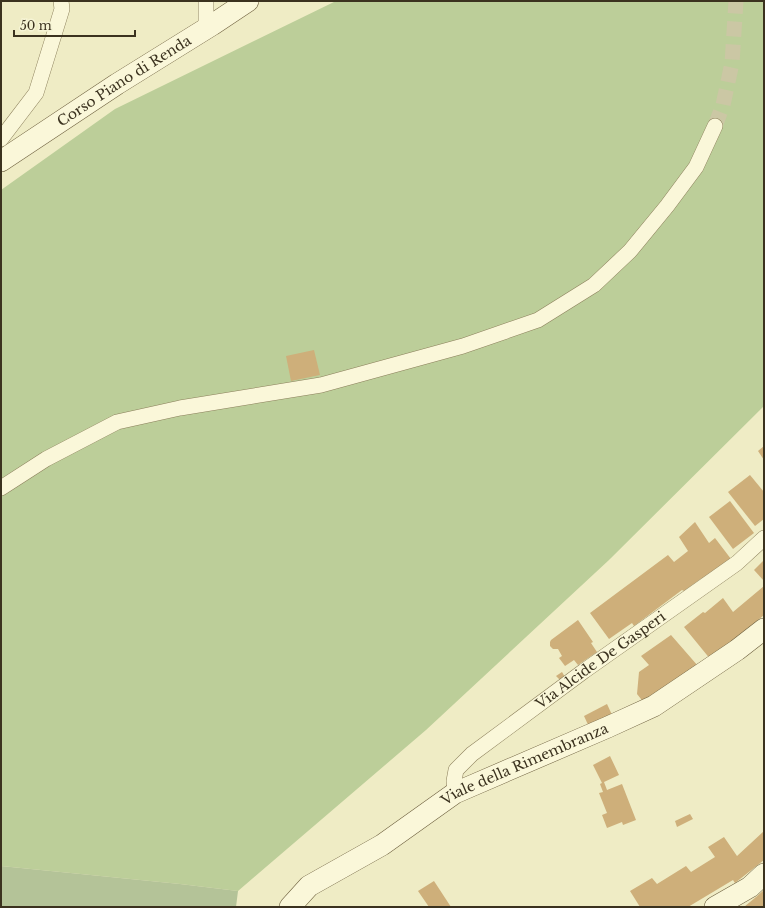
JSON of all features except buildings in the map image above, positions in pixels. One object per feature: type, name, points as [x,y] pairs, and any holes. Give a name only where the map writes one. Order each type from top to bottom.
[{"type":"street","points":[[1,139],[36,93],[62,9],[61,1]]},
{"type":"street","points":[[206,1],[206,29]]},
{"type":"street","name":"Corso Piano di Renda","points":[[1,161],[117,84],[248,1]]},
{"type":"street","points":[[1,488],[46,459],[117,422],[180,408],[322,385],[463,346],[538,320],[594,285],[630,251],[667,206],[696,167],[715,126]]},
{"type":"street","name":"Via Alcide De Gasperi","points":[[455,793],[454,781],[456,770],[472,754],[584,671],[736,563],[764,538]]},
{"type":"street","name":"Viale della Rimembranza","points":[[290,907],[309,886],[382,844],[455,793],[654,706],[737,650],[764,629]]},
{"type":"street","points":[[715,907],[750,887],[764,874]]},
{"type":"green space","points":[[336,1],[764,1],[764,406],[609,560],[426,730],[238,891],[1,866],[1,190],[115,109]]},
{"type":"green space","points":[[1,866],[238,891],[236,907],[1,907]]},
{"type":"tunnel","points":[[715,126],[723,105],[732,63],[736,1]]}]
